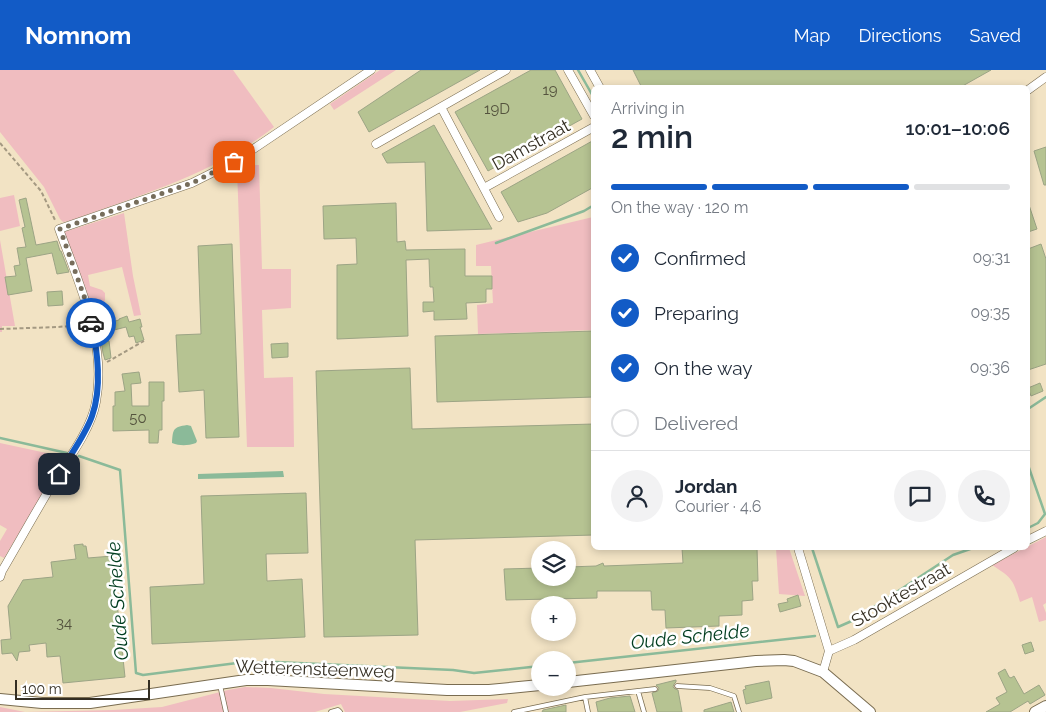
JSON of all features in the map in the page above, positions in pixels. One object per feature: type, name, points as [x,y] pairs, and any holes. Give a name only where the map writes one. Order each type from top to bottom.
[{"type":"street","points":[[0,577],[2,570],[41,502],[89,424],[96,401],[98,367],[95,338],[85,299],[60,229],[192,183],[225,167],[371,70]]},
{"type":"street","points":[[376,144],[506,70]]},
{"type":"street","points":[[568,70],[591,111]]},
{"type":"street","points":[[590,70],[598,85]]},
{"type":"street","points":[[1030,89],[1046,78]]},
{"type":"street","name":"Damstraat","points":[[441,107],[499,217]]},
{"type":"street","name":"Damstraat","points":[[484,188],[591,129]]},
{"type":"street","points":[[1030,539],[1046,531]]},
{"type":"street","points":[[799,550],[829,651],[823,672]]},
{"type":"street","name":"Stooktestraat","points":[[829,651],[854,640],[1011,550]]},
{"type":"street","points":[[576,681],[771,660],[794,661],[823,672],[870,712]]},
{"type":"street","name":"Wetterensteenweg","points":[[0,699],[42,703],[90,703],[246,680],[447,690],[489,690],[531,686]]},
{"type":"street","points":[[1035,712],[1046,706]]},
{"type":"lane","points":[[220,683],[226,712]]},
{"type":"lane","points":[[677,686],[710,688],[734,696],[739,712]]},
{"type":"lane","points":[[514,712],[585,697],[655,689]]},
{"type":"lane","points":[[638,691],[644,712]]},
{"type":"lane","points":[[585,697],[588,712]]},
{"type":"lane","points":[[331,712],[338,710],[340,712]]},
{"type":"path","points":[[0,143],[41,191],[60,229]]},
{"type":"path","points":[[0,329],[48,328],[91,324]]},
{"type":"path","points":[[98,367],[144,341]]},
{"type":"shaded area","points":[[0,70],[233,70],[274,127],[227,158],[202,171],[63,222],[44,187],[0,132]]},
{"type":"shaded area","points":[[380,70],[396,70],[334,110],[330,104]]},
{"type":"shaded area","points":[[242,165],[259,165],[262,269],[291,269],[291,308],[262,310],[264,378],[293,377],[294,447],[247,447],[237,168]]},
{"type":"shaded area","points":[[14,195],[20,226],[0,231],[0,198]]},
{"type":"shaded area","points":[[124,213],[141,315],[134,316],[122,267],[88,275],[90,286],[105,293],[103,305],[104,323],[96,325],[64,232]]},
{"type":"shaded area","points":[[591,217],[591,330],[478,334],[477,305],[493,303],[491,266],[476,266],[476,245]]},
{"type":"shaded area","points":[[0,240],[15,326],[2,326],[2,332],[0,332]]},
{"type":"shaded area","points":[[187,425],[191,426],[197,441],[196,443],[178,445],[172,443],[176,428]]},
{"type":"shaded area","points":[[0,443],[65,457],[4,558],[0,556],[0,541],[7,529],[0,525]]},
{"type":"shaded area","points":[[283,471],[284,477],[198,479],[198,474]]},
{"type":"shaded area","points":[[1046,537],[1046,603],[1043,605],[1046,620],[1039,622],[1032,597],[1020,602],[1011,580],[992,565],[1021,550],[1030,550],[1030,545]]},
{"type":"shaded area","points":[[776,550],[790,550],[805,596],[779,594]]},
{"type":"shaded area","points":[[245,687],[324,694],[450,701],[508,699],[507,703],[460,712],[345,712],[341,704],[315,712],[25,712],[162,707]]},
{"type":"shaded area","points":[[0,707],[25,712],[0,712]]},
{"type":"building","points":[[421,70],[480,70],[369,132],[358,112]]},
{"type":"building","points":[[531,70],[555,70],[582,119],[488,171],[455,112]]},
{"type":"building","points":[[633,70],[991,70],[964,85],[640,85]]},
{"type":"building","points":[[434,125],[492,229],[427,231],[425,162],[387,163],[382,154]]},
{"type":"building","points":[[591,142],[591,189],[547,213],[518,222],[501,192]]},
{"type":"building","points":[[1046,147],[1046,185],[1044,185],[1034,151]]},
{"type":"building","points":[[26,198],[36,245],[57,241],[69,272],[57,274],[52,253],[26,258],[32,291],[8,295],[5,277],[16,276],[14,266],[20,265],[17,248],[26,247],[22,228],[25,227],[19,200]]},
{"type":"building","points":[[396,203],[397,242],[405,241],[406,250],[465,249],[465,276],[492,276],[492,289],[486,289],[486,302],[466,303],[467,319],[434,320],[434,311],[423,312],[423,302],[434,302],[433,287],[430,287],[429,259],[406,260],[408,336],[337,339],[337,265],[357,264],[356,238],[324,239],[323,206]]},
{"type":"building","points":[[1030,208],[1037,229],[1030,231]]},
{"type":"building","points":[[232,244],[239,437],[206,438],[204,390],[179,392],[176,335],[201,334],[198,246]]},
{"type":"building","points":[[1041,244],[1046,259],[1046,364],[1030,369],[1030,248]]},
{"type":"building","points":[[62,291],[63,305],[48,306],[47,292]]},
{"type":"building","points":[[127,316],[129,322],[140,319],[144,340],[136,343],[134,336],[129,337],[126,327],[110,331],[108,323]]},
{"type":"building","points":[[591,331],[591,397],[437,402],[435,336]]},
{"type":"building","points":[[101,341],[109,341],[111,358],[105,360]]},
{"type":"building","points":[[288,343],[288,357],[272,358],[271,344]]},
{"type":"building","points":[[410,368],[412,429],[591,424],[591,535],[415,540],[418,635],[324,637],[316,371]]},
{"type":"building","points":[[139,372],[141,383],[131,384],[132,406],[149,406],[149,382],[164,382],[162,430],[159,430],[158,443],[149,443],[149,430],[113,431],[115,392],[125,391],[122,374]]},
{"type":"building","points":[[1040,383],[1043,391],[1031,396],[1030,387]]},
{"type":"building","points":[[306,493],[308,553],[266,554],[267,581],[302,579],[305,637],[152,644],[150,587],[204,584],[201,496]]},
{"type":"building","points":[[83,544],[83,546],[86,546],[88,558],[112,556],[125,677],[63,683],[60,656],[47,657],[46,643],[29,645],[30,651],[19,652],[17,661],[12,653],[2,654],[1,640],[11,639],[8,606],[23,580],[53,577],[51,562],[76,559],[74,545]]},
{"type":"building","points":[[682,550],[757,550],[758,581],[752,581],[753,600],[742,601],[742,615],[719,616],[719,626],[666,628],[665,610],[652,610],[651,591],[597,591],[597,598],[531,596],[531,599],[506,600],[504,569],[531,568],[531,586],[576,586],[576,567],[596,566],[603,563],[604,566],[683,563]]},
{"type":"building","points":[[798,595],[801,606],[780,612],[778,604],[788,602],[787,599]]},
{"type":"building","points":[[1031,642],[1034,651],[1025,654],[1022,645]]},
{"type":"building","points":[[1005,669],[1009,677],[1014,676],[1024,694],[1039,685],[1045,695],[1030,704],[1028,701],[1010,712],[986,712],[1000,704],[996,698],[1007,692],[998,673]]},
{"type":"building","points":[[676,680],[673,687],[678,690],[682,712],[657,712],[652,693],[658,691],[659,688],[656,685]]},
{"type":"building","points":[[769,681],[772,698],[746,704],[743,690],[746,689],[745,686]]},
{"type":"building","points":[[630,696],[635,712],[598,712],[596,702],[610,698]]},
{"type":"building","points":[[731,702],[734,712],[704,712],[704,710]]},
{"type":"building","points":[[566,705],[566,712],[542,712],[543,710]]},
{"type":"waterway","points":[[578,70],[591,93]]},
{"type":"waterway","points":[[496,243],[591,207]]},
{"type":"waterway","name":"Oude Schelde","points":[[1030,408],[1046,397]]},
{"type":"waterway","name":"Oude Schelde","points":[[0,438],[67,453]]},
{"type":"waterway","name":"Oude Schelde","points":[[79,456],[120,470],[136,673],[143,675],[237,663],[265,662]]},
{"type":"waterway","name":"Oude Schelde","points":[[1030,471],[1045,514],[1038,523],[1030,527]]},
{"type":"waterway","name":"Oude Schelde","points":[[813,550],[838,627],[854,620],[953,555],[967,550]]},
{"type":"waterway","name":"Oude Schelde","points":[[576,662],[815,636]]},
{"type":"waterway","name":"Oude Schelde","points":[[276,662],[453,670],[474,673],[531,667]]},
{"type":"way so far","points":[[91,323],[85,299],[60,229],[192,183],[234,162]]},
{"type":"route","points":[[59,474],[86,431],[96,401],[98,356],[91,323]]}]
